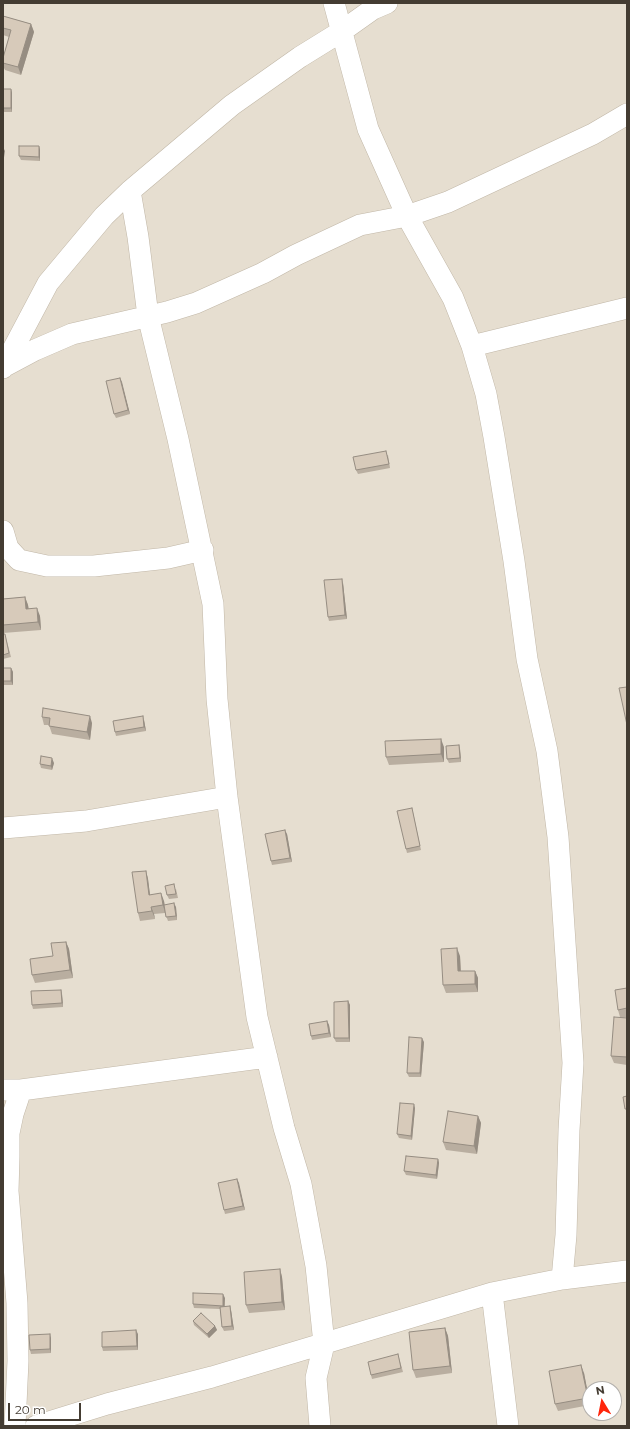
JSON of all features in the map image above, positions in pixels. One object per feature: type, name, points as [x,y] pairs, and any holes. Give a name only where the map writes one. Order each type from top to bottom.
[{"type":"street","points":[[334,3],[368,129],[407,216],[453,298],[472,346],[486,394],[494,437],[514,561],[527,659],[547,751],[558,837],[574,1063],[569,1130],[566,1235],[562,1279]]},
{"type":"street","points":[[4,367],[48,283],[104,216],[130,191],[232,105],[300,56],[342,31],[373,10],[387,3]]},
{"type":"street","points":[[4,367],[35,350],[72,334],[196,303],[226,291],[360,225],[407,216],[448,202],[573,143],[627,114]]},
{"type":"street","points":[[130,191],[138,237],[148,316],[203,550],[213,604],[217,699],[227,797],[256,1010],[284,1128],[301,1184],[316,1266],[324,1344],[316,1378],[320,1426]]},
{"type":"street","points":[[472,346],[627,308]]},
{"type":"street","points":[[3,531],[8,548],[19,560],[47,566],[94,566],[168,558],[203,550]]},
{"type":"street","points":[[3,828],[86,821],[227,797]]},
{"type":"street","points":[[15,1426],[18,1361],[17,1303],[8,1191],[9,1133],[13,1114],[12,1090],[267,1057]]},
{"type":"street","points":[[36,1426],[107,1404],[212,1377],[492,1293],[562,1279],[627,1271]]},
{"type":"street","points":[[492,1293],[508,1426]]},
{"type":"shaded area","points":[[3,3],[627,3],[627,1426],[3,1426]]},
{"type":"building","points":[[3,16],[31,24],[18,67],[3,63],[11,30],[3,28]]},
{"type":"building","points":[[3,89],[11,89],[11,108],[3,108]]},
{"type":"building","points":[[19,146],[39,146],[39,157],[19,156]]},
{"type":"building","points":[[120,378],[128,410],[114,414],[106,381]]},
{"type":"building","points":[[386,451],[389,464],[356,470],[353,457]]},
{"type":"building","points":[[342,579],[345,615],[328,617],[324,580]]},
{"type":"building","points":[[25,597],[26,609],[37,608],[38,622],[3,625],[3,599]]},
{"type":"building","points":[[3,634],[5,634],[9,653],[3,655]]},
{"type":"building","points":[[3,668],[11,668],[11,681],[3,681]]},
{"type":"building","points":[[627,687],[627,725],[619,688]]},
{"type":"building","points":[[43,708],[90,716],[87,732],[49,726],[50,718],[42,717]]},
{"type":"building","points":[[143,716],[144,727],[115,732],[113,721]]},
{"type":"building","points":[[441,739],[441,754],[386,757],[385,741]]},
{"type":"building","points":[[459,745],[460,758],[447,759],[446,746]]},
{"type":"building","points":[[41,756],[52,758],[51,766],[40,764]]},
{"type":"building","points":[[412,808],[420,846],[406,849],[397,811]]},
{"type":"building","points":[[285,830],[290,858],[271,861],[265,834]]},
{"type":"building","points":[[146,871],[149,895],[161,893],[163,905],[151,907],[152,911],[138,913],[132,872]]},
{"type":"building","points":[[174,884],[176,894],[167,895],[165,886]]},
{"type":"building","points":[[174,903],[176,916],[166,917],[164,905]]},
{"type":"building","points":[[66,942],[70,970],[32,975],[30,959],[53,956],[51,943]]},
{"type":"building","points":[[457,948],[458,971],[475,971],[475,984],[443,985],[441,949]]},
{"type":"building","points":[[627,988],[627,1008],[618,1010],[615,990]]},
{"type":"building","points":[[61,990],[62,1003],[32,1005],[31,991]]},
{"type":"building","points":[[348,1001],[349,1038],[334,1038],[334,1002]]},
{"type":"building","points":[[614,1017],[627,1018],[627,1057],[611,1056]]},
{"type":"building","points":[[327,1021],[329,1033],[311,1036],[309,1024]]},
{"type":"building","points":[[409,1037],[422,1038],[420,1073],[407,1073]]},
{"type":"building","points":[[627,1096],[627,1109],[625,1109],[623,1097]]},
{"type":"building","points":[[400,1103],[414,1104],[411,1136],[397,1134]]},
{"type":"building","points":[[448,1111],[478,1116],[474,1146],[443,1142]]},
{"type":"building","points":[[406,1156],[438,1159],[436,1175],[404,1171]]},
{"type":"building","points":[[237,1179],[243,1206],[224,1210],[218,1183]]},
{"type":"building","points":[[280,1269],[282,1302],[246,1305],[244,1272]]},
{"type":"building","points":[[193,1293],[223,1294],[223,1306],[193,1304]]},
{"type":"building","points":[[230,1306],[232,1326],[222,1327],[220,1307]]},
{"type":"building","points":[[201,1313],[215,1326],[207,1334],[193,1321]]},
{"type":"building","points":[[445,1328],[450,1366],[413,1370],[409,1332]]},
{"type":"building","points":[[136,1330],[137,1346],[102,1347],[102,1332]]},
{"type":"building","points":[[50,1334],[50,1349],[30,1350],[29,1335]]},
{"type":"building","points":[[398,1354],[401,1368],[371,1375],[368,1362]]},
{"type":"building","points":[[581,1365],[584,1381],[582,1381],[582,1399],[555,1404],[549,1371]]}]
